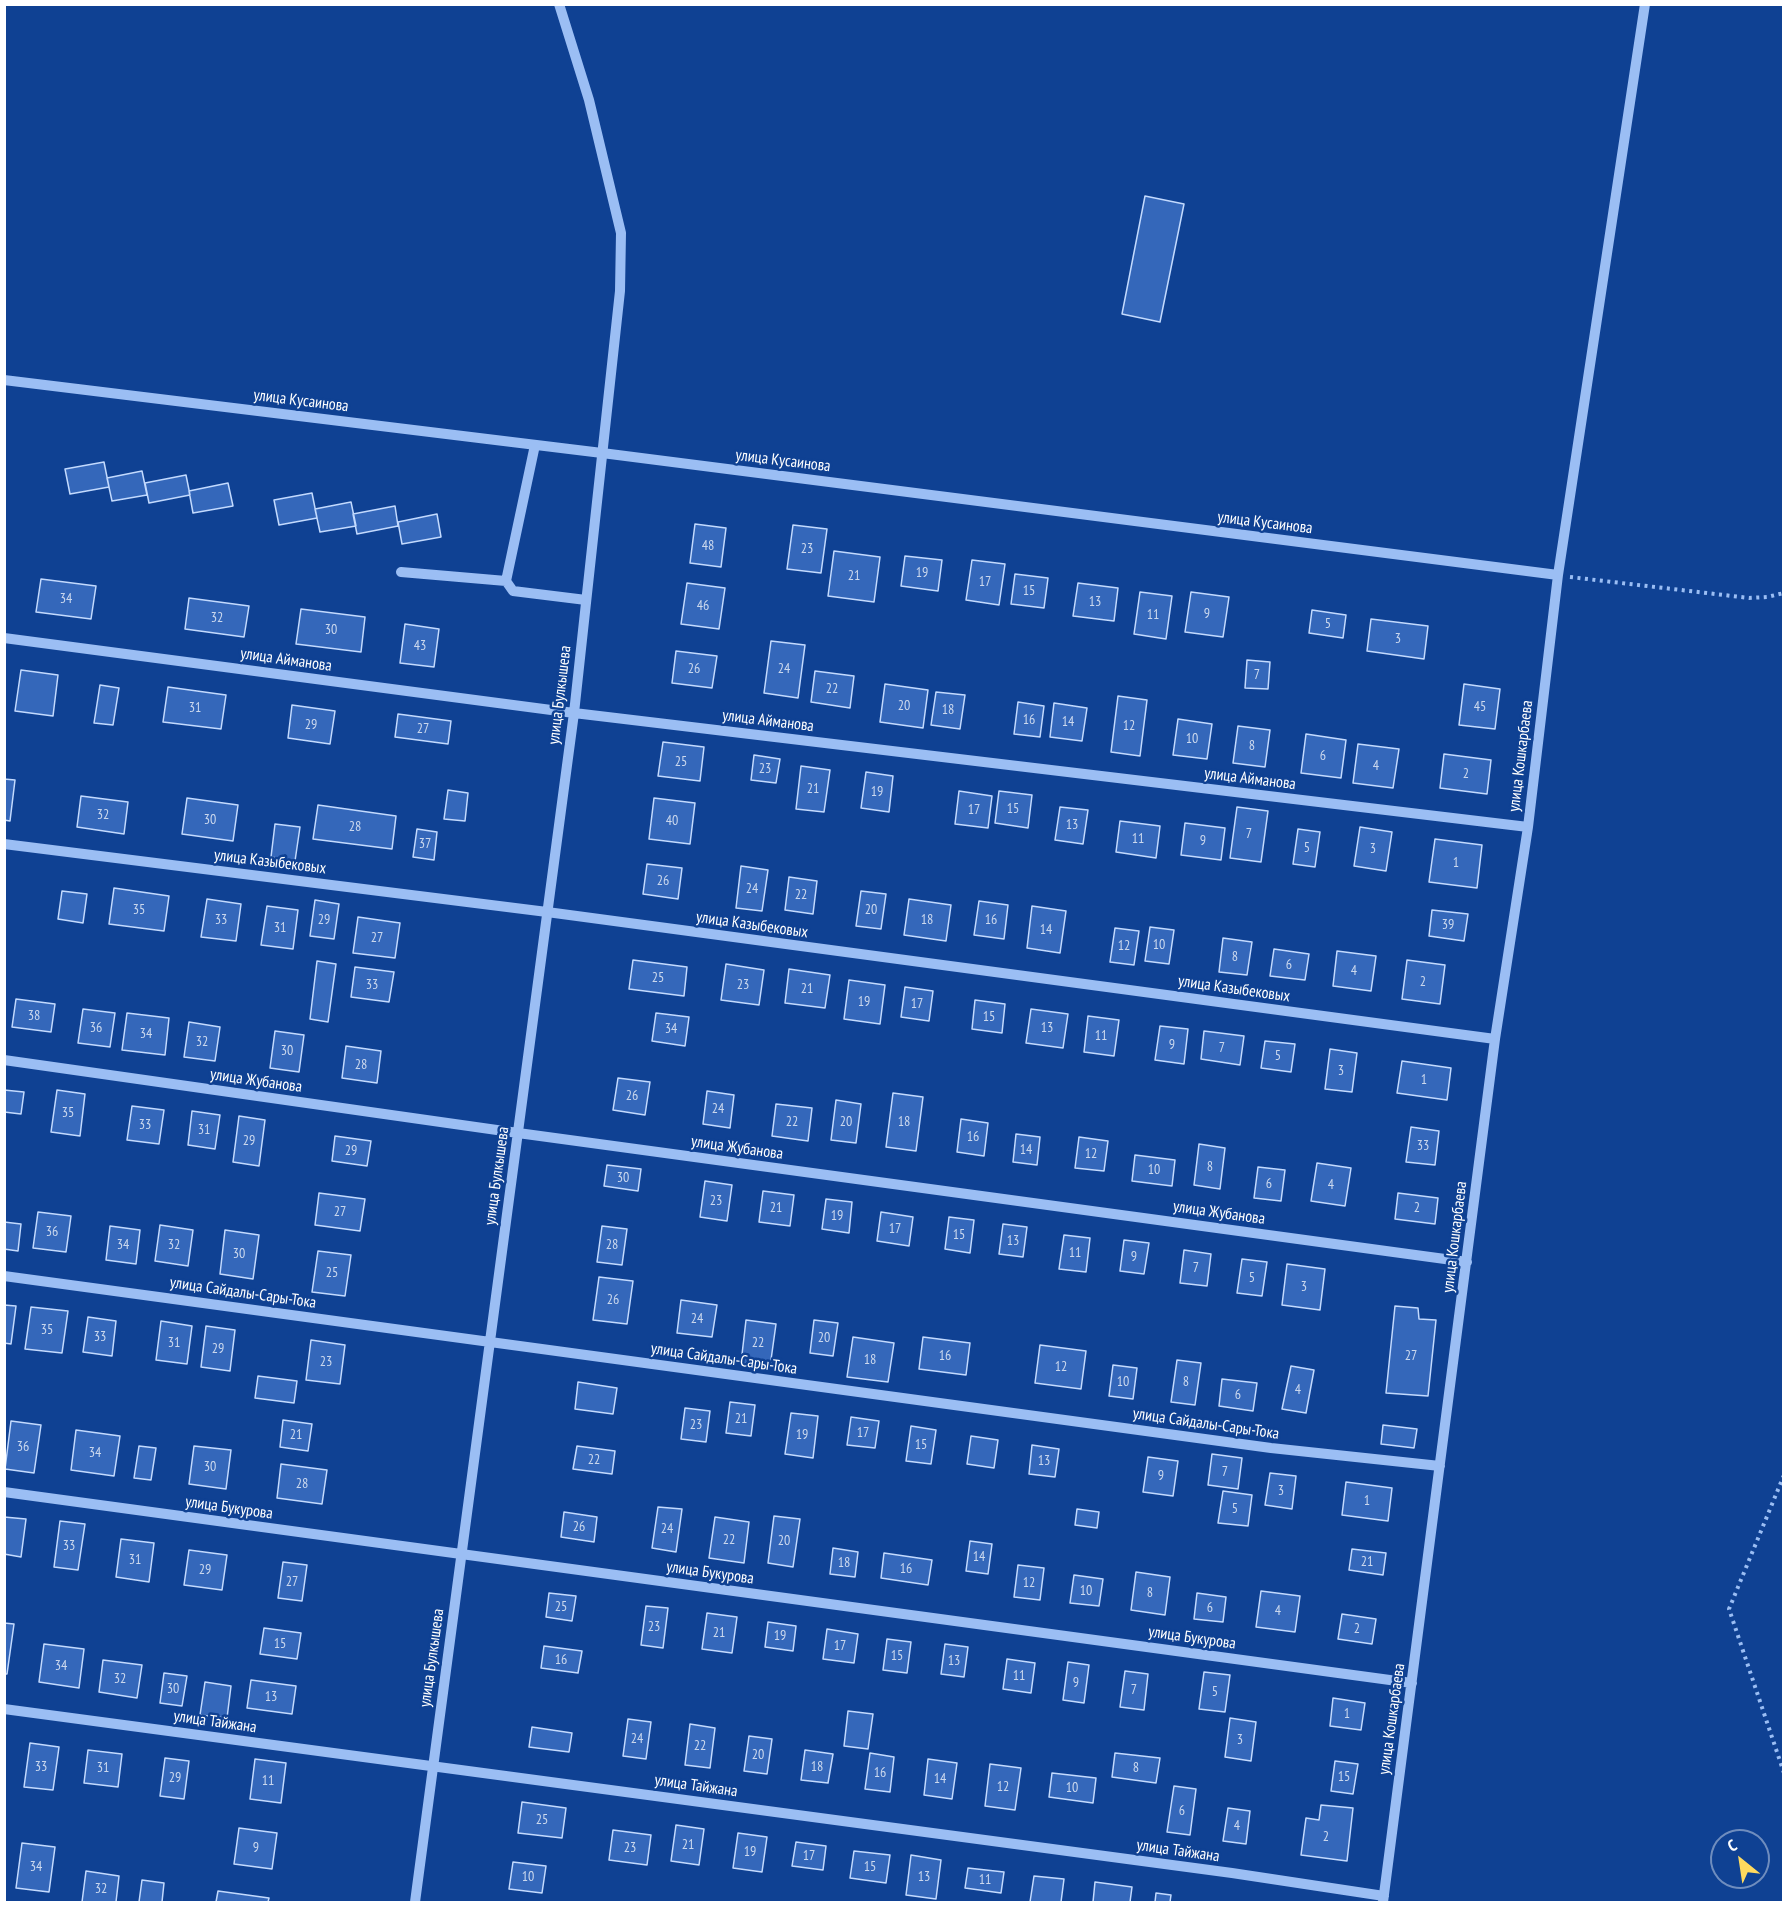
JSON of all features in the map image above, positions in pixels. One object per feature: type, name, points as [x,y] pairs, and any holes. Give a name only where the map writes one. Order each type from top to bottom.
[{"type":"street","name":"улица Булкышева","points":[[415,1902],[574,713],[620,291],[621,232],[589,100],[559,4]]},
{"type":"street","name":"улица Кошкарбаева","points":[[1384,1899],[1495,1039],[1528,827],[1558,575],[1645,4]]},
{"type":"street","name":"улица Кусаинова","points":[[4,380],[602,453],[1558,575]]},
{"type":"street","points":[[535,445],[506,581],[513,591],[586,600]]},
{"type":"street","points":[[401,572],[506,581]]},
{"type":"street","name":"улица Айманова","points":[[4,638],[574,713],[1528,827]]},
{"type":"street","name":"улица Казыбековых","points":[[4,844],[547,912],[1495,1039]]},
{"type":"street","name":"улица Жубанова","points":[[4,1060],[518,1133],[1467,1262]]},
{"type":"street","name":"улица Сайдалы-Сары-Тока","points":[[4,1276],[1260,1446],[1440,1466]]},
{"type":"street","name":"улица Букурова","points":[[4,1492],[1412,1683]]},
{"type":"street","name":"улица Тайжана","points":[[4,1709],[1221,1872],[1384,1899]]},
{"type":"path","points":[[1558,575],[1749,598],[1784,593]]},
{"type":"path","points":[[1784,1475],[1729,1609],[1784,1773]]},
{"type":"building","points":[[1145,196],[1184,204],[1160,322],[1122,314]]},
{"type":"building","points":[[104,462],[109,487],[70,494],[65,469]]},
{"type":"building","points":[[142,471],[147,495],[112,501],[107,478]]},
{"type":"building","points":[[186,475],[190,495],[149,503],[145,483]]},
{"type":"building","points":[[228,483],[233,506],[193,513],[189,491]]},
{"type":"building","points":[[312,493],[317,518],[279,525],[274,500]]},
{"type":"building","points":[[351,502],[356,526],[320,532],[315,509]]},
{"type":"building","points":[[395,506],[398,526],[357,534],[353,514]]},
{"type":"building","points":[[437,514],[441,537],[402,544],[398,522]]},
{"type":"building","points":[[695,524],[726,528],[721,567],[690,563]]},
{"type":"building","points":[[793,525],[827,529],[821,573],[787,569]]},
{"type":"building","points":[[834,551],[880,557],[874,602],[828,596]]},
{"type":"building","points":[[905,556],[942,560],[938,591],[901,586]]},
{"type":"building","points":[[972,560],[1005,564],[999,605],[966,600]]},
{"type":"building","points":[[1015,574],[1048,578],[1044,608],[1011,604]]},
{"type":"building","points":[[41,579],[96,586],[91,619],[36,612]]},
{"type":"building","points":[[687,583],[725,588],[719,629],[681,624]]},
{"type":"building","points":[[1078,583],[1118,588],[1114,621],[1073,616]]},
{"type":"building","points":[[1140,592],[1172,596],[1166,639],[1134,634]]},
{"type":"building","points":[[1191,592],[1229,597],[1223,637],[1185,632]]},
{"type":"building","points":[[189,598],[249,606],[244,637],[185,629]]},
{"type":"building","points":[[301,609],[365,617],[361,652],[296,644]]},
{"type":"building","points":[[1312,610],[1346,615],[1343,638],[1309,633]]},
{"type":"building","points":[[1371,619],[1428,626],[1424,659],[1367,651]]},
{"type":"building","points":[[405,624],[439,629],[434,667],[400,663]]},
{"type":"building","points":[[771,641],[805,645],[798,698],[764,693]]},
{"type":"building","points":[[676,651],[717,656],[712,688],[672,683]]},
{"type":"building","points":[[1247,660],[1270,662],[1268,689],[1245,688]]},
{"type":"building","points":[[21,670],[58,675],[53,716],[15,711]]},
{"type":"building","points":[[815,671],[854,676],[850,708],[811,702]]},
{"type":"building","points":[[885,684],[928,690],[923,728],[880,722]]},
{"type":"building","points":[[1464,684],[1500,689],[1495,729],[1459,725]]},
{"type":"building","points":[[100,685],[119,688],[113,725],[94,723]]},
{"type":"building","points":[[168,687],[226,695],[221,729],[163,722]]},
{"type":"building","points":[[936,692],[965,695],[960,729],[931,725]]},
{"type":"building","points":[[1118,696],[1147,700],[1140,756],[1111,752]]},
{"type":"building","points":[[1018,702],[1044,706],[1040,737],[1014,734]]},
{"type":"building","points":[[1054,703],[1087,708],[1082,741],[1050,737]]},
{"type":"building","points":[[292,705],[335,711],[330,744],[288,738]]},
{"type":"building","points":[[398,714],[451,721],[448,744],[395,737]]},
{"type":"building","points":[[1178,719],[1212,724],[1207,759],[1173,755]]},
{"type":"building","points":[[1238,726],[1270,730],[1265,767],[1233,763]]},
{"type":"building","points":[[1306,734],[1346,740],[1341,778],[1301,773]]},
{"type":"building","points":[[663,742],[704,747],[700,781],[658,776]]},
{"type":"building","points":[[1358,744],[1399,749],[1393,788],[1353,783]]},
{"type":"building","points":[[1444,754],[1491,760],[1487,794],[1440,788]]},
{"type":"building","points":[[754,755],[780,759],[776,783],[751,780]]},
{"type":"building","points":[[801,766],[830,770],[824,812],[796,809]]},
{"type":"building","points":[[866,772],[893,776],[889,812],[861,808]]},
{"type":"building","points":[[4,779],[15,780],[10,821],[4,820]]},
{"type":"building","points":[[448,790],[468,793],[465,821],[444,819]]},
{"type":"building","points":[[959,791],[992,796],[988,828],[955,824]]},
{"type":"building","points":[[999,791],[1032,795],[1028,828],[995,823]]},
{"type":"building","points":[[81,796],[128,802],[124,834],[77,827]]},
{"type":"building","points":[[187,798],[238,805],[233,841],[182,834]]},
{"type":"building","points":[[654,798],[695,803],[690,844],[649,839]]},
{"type":"building","points":[[318,805],[396,816],[392,849],[313,839]]},
{"type":"building","points":[[1060,807],[1088,810],[1083,844],[1055,840]]},
{"type":"building","points":[[1237,807],[1268,811],[1261,862],[1230,858]]},
{"type":"building","points":[[1120,821],[1160,826],[1156,858],[1116,852]]},
{"type":"building","points":[[1185,823],[1225,828],[1221,860],[1181,855]]},
{"type":"building","points":[[275,824],[300,827],[295,861],[271,857]]},
{"type":"building","points":[[1360,827],[1392,832],[1386,871],[1354,866]]},
{"type":"building","points":[[417,829],[437,832],[434,860],[413,857]]},
{"type":"building","points":[[1298,829],[1320,832],[1315,867],[1293,864]]},
{"type":"building","points":[[1435,839],[1482,845],[1477,888],[1429,882]]},
{"type":"building","points":[[647,864],[682,868],[678,899],[643,894]]},
{"type":"building","points":[[741,866],[768,870],[762,911],[736,908]]},
{"type":"building","points":[[789,877],[817,881],[813,914],[785,910]]},
{"type":"building","points":[[114,888],[169,896],[164,931],[109,924]]},
{"type":"building","points":[[62,891],[87,894],[83,923],[58,919]]},
{"type":"building","points":[[861,891],[886,894],[881,929],[856,926]]},
{"type":"building","points":[[207,899],[241,904],[236,941],[201,937]]},
{"type":"building","points":[[909,899],[951,905],[946,941],[904,935]]},
{"type":"building","points":[[315,900],[339,904],[334,939],[310,936]]},
{"type":"building","points":[[979,901],[1008,905],[1004,939],[974,935]]},
{"type":"building","points":[[267,906],[298,910],[293,949],[261,945]]},
{"type":"building","points":[[1032,906],[1066,911],[1060,953],[1027,948]]},
{"type":"building","points":[[1432,910],[1468,914],[1464,941],[1429,936]]},
{"type":"building","points":[[358,917],[400,923],[395,958],[353,953]]},
{"type":"building","points":[[1150,927],[1174,930],[1169,964],[1145,961]]},
{"type":"building","points":[[1115,928],[1139,931],[1134,965],[1110,962]]},
{"type":"building","points":[[1223,938],[1252,942],[1247,975],[1219,972]]},
{"type":"building","points":[[1274,949],[1309,954],[1305,980],[1270,976]]},
{"type":"building","points":[[1337,951],[1376,956],[1371,991],[1333,986]]},
{"type":"building","points":[[633,960],[687,967],[684,996],[629,989]]},
{"type":"building","points":[[1407,960],[1445,965],[1440,1004],[1402,999]]},
{"type":"building","points":[[317,961],[336,964],[328,1022],[310,1019]]},
{"type":"building","points":[[726,964],[764,970],[759,1005],[721,1000]]},
{"type":"building","points":[[355,967],[394,972],[389,1002],[351,997]]},
{"type":"building","points":[[789,969],[830,975],[825,1008],[785,1003]]},
{"type":"building","points":[[849,980],[885,985],[880,1024],[844,1019]]},
{"type":"building","points":[[905,987],[933,991],[929,1021],[901,1017]]},
{"type":"building","points":[[16,999],[55,1004],[51,1032],[12,1027]]},
{"type":"building","points":[[975,1000],[1005,1004],[1002,1033],[972,1029]]},
{"type":"building","points":[[83,1009],[115,1013],[110,1047],[78,1043]]},
{"type":"building","points":[[1031,1009],[1068,1014],[1063,1048],[1026,1043]]},
{"type":"building","points":[[127,1013],[169,1018],[165,1055],[122,1050]]},
{"type":"building","points":[[656,1013],[689,1017],[685,1046],[652,1041]]},
{"type":"building","points":[[1088,1016],[1119,1020],[1114,1056],[1084,1052]]},
{"type":"building","points":[[189,1022],[220,1027],[215,1061],[184,1057]]},
{"type":"building","points":[[1160,1026],[1188,1029],[1184,1064],[1155,1060]]},
{"type":"building","points":[[275,1031],[304,1035],[299,1072],[270,1068]]},
{"type":"building","points":[[1204,1031],[1244,1036],[1240,1065],[1201,1059]]},
{"type":"building","points":[[1265,1041],[1295,1044],[1291,1072],[1261,1068]]},
{"type":"building","points":[[346,1046],[381,1051],[377,1083],[342,1078]]},
{"type":"building","points":[[1330,1049],[1357,1053],[1352,1092],[1325,1089]]},
{"type":"building","points":[[1402,1061],[1451,1068],[1447,1100],[1397,1093]]},
{"type":"building","points":[[618,1078],[650,1082],[645,1115],[613,1110]]},
{"type":"building","points":[[4,1090],[24,1092],[21,1114],[4,1112]]},
{"type":"building","points":[[57,1090],[85,1094],[80,1136],[51,1132]]},
{"type":"building","points":[[707,1091],[734,1095],[730,1128],[703,1124]]},
{"type":"building","points":[[893,1093],[923,1097],[916,1151],[886,1147]]},
{"type":"building","points":[[836,1100],[861,1104],[856,1143],[831,1140]]},
{"type":"building","points":[[776,1104],[812,1108],[808,1141],[772,1136]]},
{"type":"building","points":[[132,1106],[164,1110],[159,1144],[127,1140]]},
{"type":"building","points":[[192,1111],[220,1115],[215,1149],[188,1145]]},
{"type":"building","points":[[239,1116],[265,1120],[259,1166],[233,1162]]},
{"type":"building","points":[[961,1119],[988,1123],[984,1156],[957,1152]]},
{"type":"building","points":[[1411,1127],[1439,1131],[1435,1165],[1406,1162]]},
{"type":"building","points":[[1016,1134],[1040,1137],[1037,1165],[1013,1162]]},
{"type":"building","points":[[335,1136],[371,1141],[367,1166],[332,1161]]},
{"type":"building","points":[[1079,1137],[1108,1141],[1104,1171],[1075,1168]]},
{"type":"building","points":[[1199,1144],[1225,1148],[1220,1189],[1194,1185]]},
{"type":"building","points":[[1135,1155],[1175,1160],[1172,1186],[1132,1181]]},
{"type":"building","points":[[1317,1163],[1351,1168],[1345,1206],[1311,1201]]},
{"type":"building","points":[[607,1165],[641,1169],[638,1191],[604,1186]]},
{"type":"building","points":[[1258,1167],[1285,1170],[1281,1201],[1254,1198]]},
{"type":"building","points":[[705,1181],[732,1185],[727,1221],[700,1217]]},
{"type":"building","points":[[763,1191],[794,1195],[790,1226],[759,1222]]},
{"type":"building","points":[[319,1193],[365,1199],[360,1231],[315,1225]]},
{"type":"building","points":[[1398,1193],[1438,1198],[1435,1224],[1395,1219]]},
{"type":"building","points":[[826,1199],[852,1202],[849,1233],[822,1229]]},
{"type":"building","points":[[38,1212],[71,1216],[66,1252],[33,1248]]},
{"type":"building","points":[[881,1212],[913,1217],[909,1246],[877,1241]]},
{"type":"building","points":[[949,1217],[974,1220],[970,1253],[945,1249]]},
{"type":"building","points":[[4,1222],[21,1224],[18,1251],[4,1249]]},
{"type":"building","points":[[1003,1224],[1027,1227],[1023,1257],[999,1254]]},
{"type":"building","points":[[160,1225],[193,1230],[188,1266],[155,1261]]},
{"type":"building","points":[[110,1226],[140,1230],[136,1264],[106,1260]]},
{"type":"building","points":[[602,1226],[627,1229],[622,1265],[597,1262]]},
{"type":"building","points":[[225,1230],[259,1235],[253,1279],[220,1274]]},
{"type":"building","points":[[1064,1235],[1090,1238],[1086,1272],[1059,1269]]},
{"type":"building","points":[[1124,1240],[1149,1243],[1144,1274],[1120,1271]]},
{"type":"building","points":[[1184,1250],[1211,1254],[1207,1286],[1180,1283]]},
{"type":"building","points":[[318,1251],[351,1255],[345,1296],[312,1292]]},
{"type":"building","points":[[1242,1259],[1267,1262],[1262,1296],[1237,1293]]},
{"type":"building","points":[[1287,1264],[1325,1269],[1320,1310],[1282,1305]]},
{"type":"building","points":[[599,1277],[633,1281],[627,1324],[593,1320]]},
{"type":"building","points":[[681,1300],[717,1305],[712,1337],[677,1333]]},
{"type":"building","points":[[4,1305],[16,1306],[11,1344],[4,1343]]},
{"type":"building","points":[[1395,1306],[1418,1308],[1419,1319],[1436,1320],[1428,1396],[1386,1393]]},
{"type":"building","points":[[31,1307],[68,1311],[62,1353],[25,1349]]},
{"type":"building","points":[[88,1317],[116,1321],[112,1356],[83,1352]]},
{"type":"building","points":[[746,1320],[776,1324],[770,1367],[741,1363]]},
{"type":"building","points":[[814,1320],[838,1323],[833,1356],[810,1353]]},
{"type":"building","points":[[161,1321],[192,1326],[187,1364],[156,1360]]},
{"type":"building","points":[[206,1326],[235,1330],[230,1371],[201,1367]]},
{"type":"building","points":[[853,1337],[894,1343],[888,1382],[847,1377]]},
{"type":"building","points":[[923,1337],[970,1343],[966,1375],[919,1369]]},
{"type":"building","points":[[311,1340],[345,1345],[340,1384],[306,1380]]},
{"type":"building","points":[[1040,1345],[1086,1351],[1081,1389],[1035,1383]]},
{"type":"building","points":[[1177,1360],[1201,1363],[1195,1405],[1171,1402]]},
{"type":"building","points":[[1113,1365],[1137,1368],[1133,1399],[1109,1396]]},
{"type":"building","points":[[1291,1366],[1314,1370],[1306,1413],[1282,1409]]},
{"type":"building","points":[[258,1376],[297,1381],[294,1403],[255,1398]]},
{"type":"building","points":[[1222,1379],[1257,1383],[1253,1411],[1219,1406]]},
{"type":"building","points":[[578,1382],[617,1388],[613,1414],[575,1409]]},
{"type":"building","points":[[730,1402],[755,1405],[751,1436],[726,1433]]},
{"type":"building","points":[[685,1408],[710,1411],[706,1442],[681,1439]]},
{"type":"building","points":[[791,1413],[818,1416],[813,1458],[785,1454]]},
{"type":"building","points":[[851,1417],[879,1421],[875,1448],[847,1445]]},
{"type":"building","points":[[283,1420],[312,1424],[308,1451],[280,1447]]},
{"type":"building","points":[[11,1421],[41,1425],[34,1473],[5,1469]]},
{"type":"building","points":[[1383,1425],[1417,1429],[1414,1448],[1381,1444]]},
{"type":"building","points":[[911,1426],[936,1430],[931,1464],[906,1461]]},
{"type":"building","points":[[76,1430],[120,1436],[114,1476],[71,1470]]},
{"type":"building","points":[[971,1436],[998,1440],[994,1468],[967,1464]]},
{"type":"building","points":[[1032,1445],[1059,1449],[1055,1477],[1029,1474]]},
{"type":"building","points":[[139,1446],[156,1448],[151,1480],[134,1478]]},
{"type":"building","points":[[194,1446],[231,1450],[226,1489],[189,1484]]},
{"type":"building","points":[[577,1446],[615,1451],[612,1474],[573,1469]]},
{"type":"building","points":[[1212,1454],[1242,1458],[1238,1489],[1208,1485]]},
{"type":"building","points":[[1148,1457],[1178,1461],[1173,1496],[1143,1492]]},
{"type":"building","points":[[281,1464],[327,1470],[322,1504],[277,1498]]},
{"type":"building","points":[[1270,1473],[1296,1476],[1292,1509],[1265,1505]]},
{"type":"building","points":[[1346,1482],[1392,1488],[1388,1521],[1342,1515]]},
{"type":"building","points":[[1223,1491],[1252,1495],[1248,1526],[1218,1523]]},
{"type":"building","points":[[658,1507],[682,1509],[676,1552],[652,1548]]},
{"type":"building","points":[[1077,1509],[1099,1512],[1097,1528],[1075,1525]]},
{"type":"building","points":[[564,1512],[597,1517],[594,1542],[561,1537]]},
{"type":"building","points":[[774,1516],[800,1519],[793,1567],[768,1563]]},
{"type":"building","points":[[4,1517],[26,1519],[21,1557],[4,1554]]},
{"type":"building","points":[[715,1517],[749,1522],[744,1563],[709,1558]]},
{"type":"building","points":[[60,1521],[85,1524],[78,1570],[54,1567]]},
{"type":"building","points":[[121,1539],[154,1543],[149,1582],[116,1577]]},
{"type":"building","points":[[970,1541],[992,1544],[988,1574],[966,1571]]},
{"type":"building","points":[[833,1548],[858,1552],[855,1577],[830,1574]]},
{"type":"building","points":[[1352,1549],[1386,1553],[1383,1575],[1349,1570]]},
{"type":"building","points":[[189,1550],[227,1555],[222,1590],[184,1585]]},
{"type":"building","points":[[884,1553],[932,1560],[928,1585],[881,1578]]},
{"type":"building","points":[[283,1562],[307,1565],[302,1601],[278,1598]]},
{"type":"building","points":[[1018,1565],[1044,1568],[1040,1600],[1014,1597]]},
{"type":"building","points":[[1136,1572],[1170,1577],[1165,1615],[1131,1610]]},
{"type":"building","points":[[1074,1575],[1103,1579],[1099,1606],[1070,1603]]},
{"type":"building","points":[[1261,1591],[1300,1596],[1295,1632],[1256,1627]]},
{"type":"building","points":[[549,1593],[576,1596],[572,1621],[546,1617]]},
{"type":"building","points":[[1197,1593],[1226,1597],[1223,1622],[1194,1619]]},
{"type":"building","points":[[646,1606],[668,1608],[663,1648],[641,1645]]},
{"type":"building","points":[[707,1613],[737,1617],[732,1653],[702,1649]]},
{"type":"building","points":[[1342,1614],[1376,1619],[1372,1644],[1338,1639]]},
{"type":"building","points":[[768,1622],[796,1626],[793,1651],[765,1647]]},
{"type":"building","points":[[4,1623],[14,1624],[7,1674],[4,1674]]},
{"type":"building","points":[[264,1628],[301,1633],[297,1659],[260,1654]]},
{"type":"building","points":[[827,1629],[858,1634],[854,1663],[823,1659]]},
{"type":"building","points":[[887,1639],[911,1642],[907,1673],[883,1670]]},
{"type":"building","points":[[44,1644],[84,1649],[79,1688],[39,1682]]},
{"type":"building","points":[[945,1644],[968,1647],[964,1677],[941,1674]]},
{"type":"building","points":[[544,1646],[582,1651],[578,1673],[541,1668]]},
{"type":"building","points":[[1007,1659],[1035,1663],[1031,1693],[1003,1689]]},
{"type":"building","points":[[103,1660],[142,1665],[137,1698],[99,1692]]},
{"type":"building","points":[[1068,1662],[1089,1665],[1084,1703],[1063,1700]]},
{"type":"building","points":[[1125,1671],[1148,1674],[1144,1710],[1120,1707]]},
{"type":"building","points":[[1204,1672],[1230,1675],[1225,1712],[1199,1709]]},
{"type":"building","points":[[164,1673],[187,1676],[182,1706],[160,1703]]},
{"type":"building","points":[[251,1680],[296,1686],[292,1714],[247,1708]]},
{"type":"building","points":[[205,1682],[231,1686],[227,1718],[200,1715]]},
{"type":"building","points":[[1333,1698],[1365,1703],[1361,1730],[1330,1726]]},
{"type":"building","points":[[848,1711],[873,1714],[868,1749],[844,1746]]},
{"type":"building","points":[[1230,1718],[1256,1722],[1251,1761],[1225,1757]]},
{"type":"building","points":[[628,1719],[651,1722],[646,1759],[623,1756]]},
{"type":"building","points":[[690,1724],[715,1728],[710,1768],[685,1765]]},
{"type":"building","points":[[532,1727],[572,1733],[569,1752],[529,1747]]},
{"type":"building","points":[[749,1736],[772,1739],[767,1774],[744,1771]]},
{"type":"building","points":[[30,1743],[59,1747],[53,1790],[24,1787]]},
{"type":"building","points":[[88,1750],[122,1754],[118,1787],[84,1783]]},
{"type":"building","points":[[805,1750],[833,1754],[828,1783],[801,1780]]},
{"type":"building","points":[[870,1753],[894,1757],[890,1792],[865,1789]]},
{"type":"building","points":[[1115,1753],[1160,1758],[1156,1783],[1112,1777]]},
{"type":"building","points":[[165,1758],[189,1761],[184,1799],[160,1796]]},
{"type":"building","points":[[255,1759],[286,1763],[281,1803],[250,1799]]},
{"type":"building","points":[[928,1759],[957,1763],[952,1799],[924,1795]]},
{"type":"building","points":[[1335,1761],[1358,1764],[1353,1794],[1331,1791]]},
{"type":"building","points":[[990,1764],[1021,1768],[1015,1810],[985,1806]]},
{"type":"building","points":[[1052,1773],[1096,1778],[1093,1803],[1049,1797]]},
{"type":"building","points":[[1174,1786],[1196,1789],[1190,1835],[1167,1832]]},
{"type":"building","points":[[522,1802],[566,1808],[562,1838],[518,1833]]},
{"type":"building","points":[[1321,1805],[1353,1808],[1347,1861],[1301,1855],[1306,1818],[1319,1820]]},
{"type":"building","points":[[1228,1808],[1250,1811],[1246,1844],[1223,1841]]},
{"type":"building","points":[[676,1825],[704,1829],[699,1865],[671,1861]]},
{"type":"building","points":[[239,1828],[277,1833],[272,1869],[234,1864]]},
{"type":"building","points":[[613,1830],[651,1835],[647,1865],[609,1860]]},
{"type":"building","points":[[738,1833],[767,1837],[762,1872],[733,1868]]},
{"type":"building","points":[[796,1842],[826,1846],[823,1870],[792,1866]]},
{"type":"building","points":[[22,1843],[55,1847],[49,1892],[16,1888]]},
{"type":"building","points":[[854,1851],[890,1855],[886,1883],[850,1878]]},
{"type":"building","points":[[911,1855],[941,1860],[936,1899],[906,1895]]},
{"type":"building","points":[[513,1862],[546,1866],[542,1893],[509,1889]]},
{"type":"building","points":[[968,1868],[1004,1872],[1001,1893],[965,1888]]},
{"type":"building","points":[[86,1871],[119,1876],[116,1902],[82,1902]]},
{"type":"building","points":[[1034,1876],[1064,1879],[1061,1902],[1030,1902]]},
{"type":"building","points":[[142,1880],[164,1883],[162,1902],[139,1902]]},
{"type":"building","points":[[1095,1882],[1132,1887],[1130,1902],[1093,1902]]},
{"type":"building","points":[[218,1891],[269,1898],[268,1902],[216,1902]]},
{"type":"building","points":[[1156,1893],[1171,1895],[1170,1902],[1155,1902]]}]
